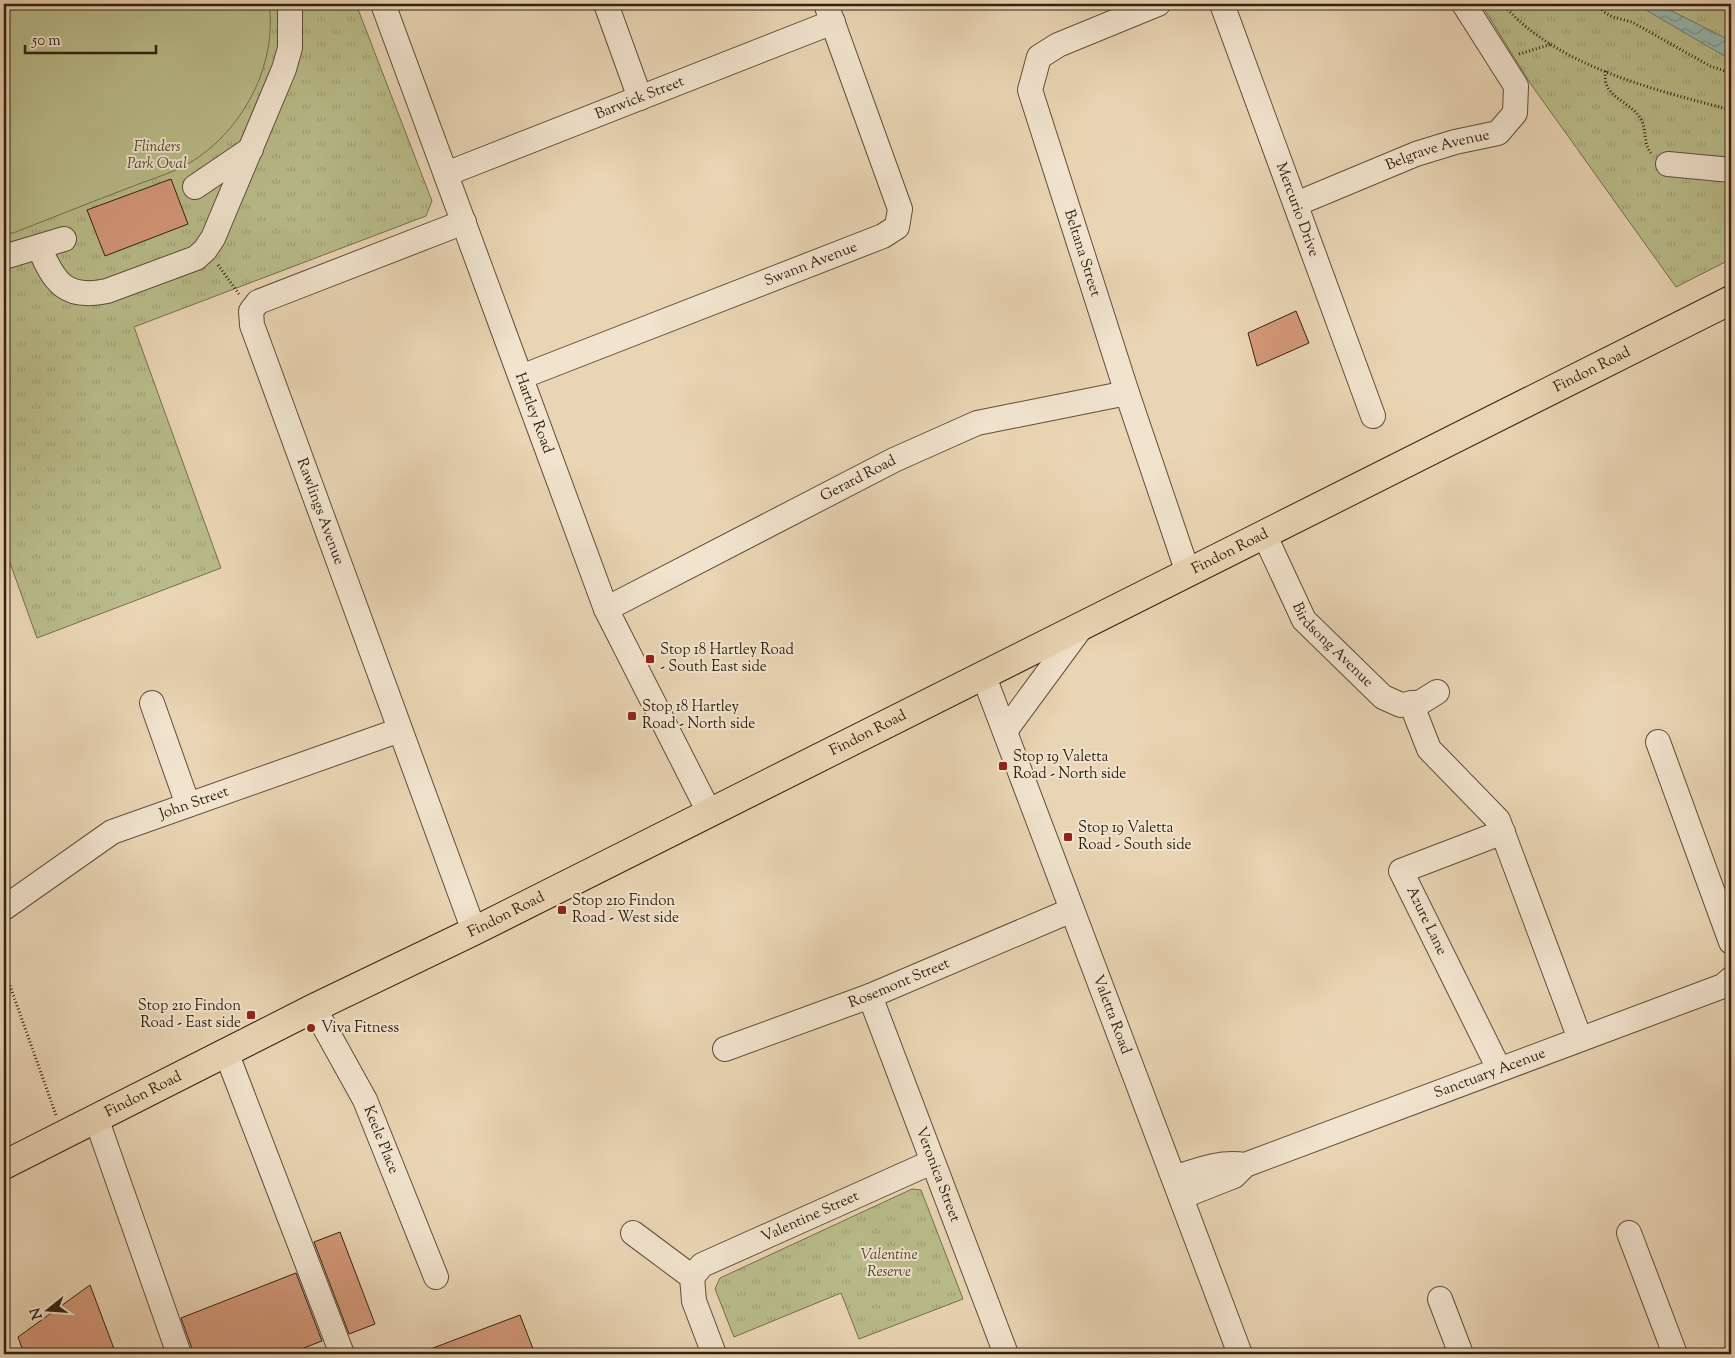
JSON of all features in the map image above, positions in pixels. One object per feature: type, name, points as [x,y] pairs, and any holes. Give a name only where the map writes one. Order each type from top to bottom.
[{"type":"main road","name":"Findon Road","points":[[4,1165],[226,1052],[474,930],[1731,300]]},
{"type":"street","points":[[39,247],[51,276],[64,287],[92,295],[107,292],[196,258],[205,250],[213,238],[284,69],[290,48],[292,26],[290,4]]},
{"type":"street","name":"Hartley Road","points":[[383,4],[522,376],[606,609],[709,812]]},
{"type":"street","points":[[606,4],[640,98]]},
{"type":"street","name":"Beltana Street","points":[[1158,4],[1058,45],[1039,56],[1030,90],[1127,393],[1188,573]]},
{"type":"street","name":"Mercurio Drive","points":[[1222,4],[1373,416]]},
{"type":"street","name":"Belgrave Avenue","points":[[1296,204],[1416,154],[1455,142],[1498,133],[1516,113],[1516,86],[1464,4]]},
{"type":"street","name":"Barwick Street","points":[[446,174],[640,98],[829,13]]},
{"type":"street","name":"Swann Avenue","points":[[522,376],[883,236],[897,227],[900,209],[829,13]]},
{"type":"street","points":[[195,187],[251,148]]},
{"type":"street","points":[[1668,164],[1731,170]]},
{"type":"street","points":[[250,311],[258,302],[464,222]]},
{"type":"street","points":[[4,257],[64,239]]},
{"type":"street","name":"Rawlings Avenue","points":[[250,311],[252,325],[474,930]]},
{"type":"street","name":"Gerard Road","points":[[606,609],[894,460],[977,423],[1127,393]]},
{"type":"street","name":"Birdsong Avenue","points":[[1264,534],[1304,620],[1383,697],[1401,705],[1412,703]]},
{"type":"street","points":[[1005,731],[1082,625]]},
{"type":"street","name":"Valetta Road","points":[[983,674],[1240,1354]]},
{"type":"street","points":[[1438,692],[1421,702],[1412,703],[1429,749],[1498,820],[1580,1038]]},
{"type":"street","points":[[152,703],[188,806]]},
{"type":"street","name":"John Street","points":[[4,908],[112,832],[400,730]]},
{"type":"street","points":[[1658,742],[1731,942]]},
{"type":"street","name":"Azure Lane","points":[[1499,1069],[1401,871],[1502,832]]},
{"type":"street","name":"Rosemont Street","points":[[725,1049],[870,996],[1072,910]]},
{"type":"street","name":"Sanctuary Acenue","points":[[1178,1188],[1207,1167],[1230,1163],[1245,1165],[1723,986],[1731,979]]},
{"type":"street","name":"Veronica Street","points":[[870,996],[1006,1354]]},
{"type":"street","name":"Keele Place","points":[[314,1008],[365,1100],[436,1277]]},
{"type":"street","points":[[226,1052],[342,1354]]},
{"type":"street","points":[[96,1118],[179,1354]]},
{"type":"street","name":"Valentine Street","points":[[692,1277],[702,1265],[932,1162]]},
{"type":"street","points":[[633,1233],[692,1277],[694,1301],[714,1354]]},
{"type":"street","points":[[1629,1234],[1675,1354]]},
{"type":"street","points":[[1440,1299],[1461,1354]]},
{"type":"path","points":[[1503,4],[1517,20],[1552,44],[1606,71],[1666,93],[1731,110]]},
{"type":"path","points":[[1598,4],[1604,12],[1613,17],[1632,22],[1710,66],[1731,73]]},
{"type":"path","points":[[1499,60],[1552,44]]},
{"type":"path","points":[[1606,71],[1606,81],[1610,91],[1634,110],[1641,119],[1646,146],[1650,152],[1668,164]]},
{"type":"path","points":[[205,250],[226,273],[250,311]]},
{"type":"path","points":[[4,969],[64,1135]]},
{"type":"green space","name":"Flinders Park Oval","points":[[4,4],[356,4],[432,201],[426,216],[134,327],[221,568],[37,638],[4,546]]},
{"type":"green space","points":[[4,4],[269,4],[270,28],[267,52],[261,75],[251,97],[238,118],[222,137],[204,153],[171,172],[13,233],[4,234]]},
{"type":"green space","points":[[1481,4],[1731,4],[1731,259],[1676,287],[1530,83]]},
{"type":"green space","name":"Valentine Reserve","points":[[912,1189],[921,1190],[963,1299],[859,1339],[841,1293],[734,1337],[715,1289],[720,1278]]},
{"type":"water","points":[[1636,4],[1658,4],[1731,41],[1731,60]]},
{"type":"building","points":[[171,179],[188,224],[105,256],[87,210]]},
{"type":"building","points":[[1296,311],[1309,343],[1257,366],[1248,333]]},
{"type":"building","points":[[340,1232],[375,1324],[349,1334],[314,1242]]},
{"type":"building","points":[[296,1273],[322,1341],[288,1354],[194,1354],[181,1318]]},
{"type":"building","points":[[90,1285],[116,1354],[24,1354],[18,1337]]},
{"type":"building","points":[[520,1315],[535,1354],[420,1353]]},
{"type":"place","name":"Stop 18 Hartley Road - South East side","points":[[650,659]]},
{"type":"place","name":"Stop 18 Hartley Road - North side","points":[[632,716]]},
{"type":"place","name":"Stop 19 Valetta Road - North side","points":[[1003,766]]},
{"type":"place","name":"Stop 19 Valetta Road - South side","points":[[1068,837]]},
{"type":"place","name":"Stop 210 Findon Road - West side","points":[[562,910]]},
{"type":"place","name":"Stop 210 Findon Road - East side","points":[[251,1015]]},
{"type":"place","name":"Viva Fitness","points":[[311,1028]]}]
